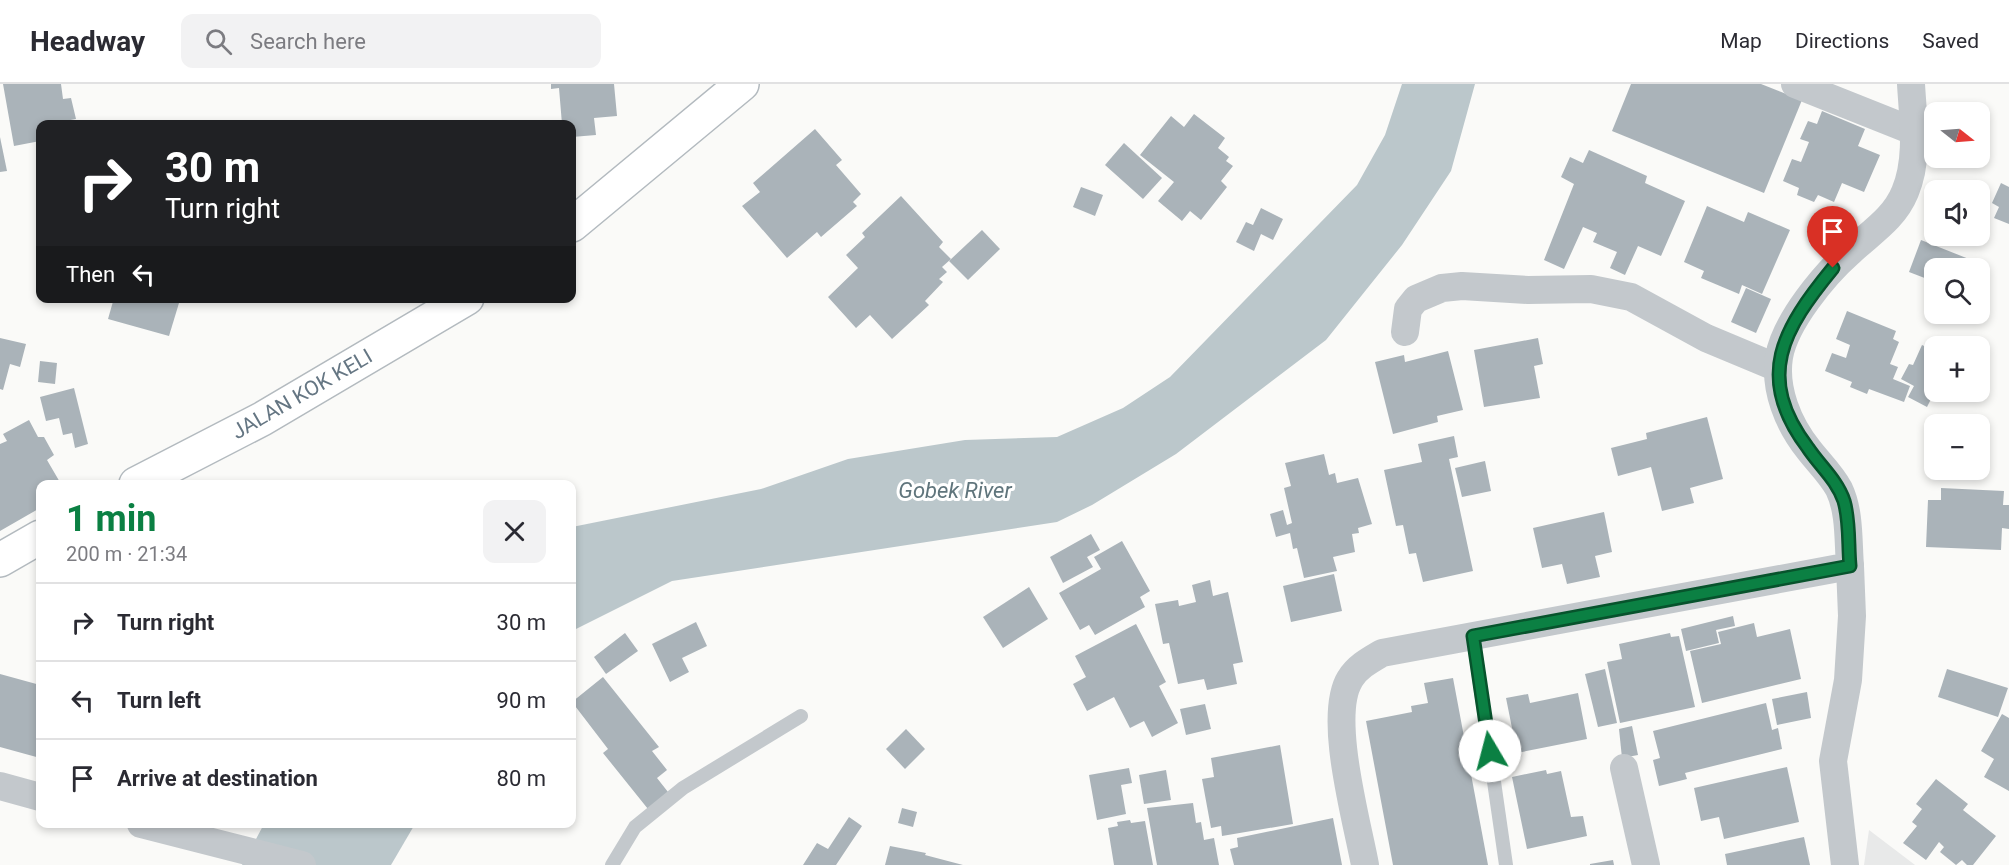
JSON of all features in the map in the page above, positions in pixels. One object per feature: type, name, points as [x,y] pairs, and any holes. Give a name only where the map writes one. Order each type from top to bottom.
[{"type":"street","points":[[576,222],[742,84]]},
{"type":"street","points":[[1795,84],[1913,131]]},
{"type":"street","points":[[1845,865],[1833,761],[1850,662],[1850,566],[1844,502],[1827,471],[1797,431],[1781,396],[1778,368],[1785,341],[1816,288],[1833,268],[1884,222],[1899,204],[1911,171],[1913,131],[1911,84]]},
{"type":"street","points":[[1405,332],[1408,309],[1416,299],[1442,288],[1462,286],[1528,290],[1591,289],[1631,297],[1706,338],[1778,368]]},
{"type":"street","name":"JALAN KOK KELI","points":[[144,480],[262,419],[459,303]]},
{"type":"street","points":[[0,560],[36,539]]},
{"type":"street","points":[[1365,865],[1340,727],[1342,700],[1350,679],[1362,665],[1382,653],[1850,566]]},
{"type":"street","points":[[1624,768],[1646,865]]},
{"type":"street","points":[[0,786],[36,796]]},
{"type":"street","points":[[157,828],[302,865]]},
{"type":"lane","points":[[1473,636],[1506,865]]},
{"type":"lane","points":[[612,865],[634,827],[667,801],[801,716]]},
{"type":"shaded area","points":[[1869,830],[1915,865],[1864,865]]},
{"type":"water","name":"Gobek River","points":[[1402,84],[1475,84],[1451,171],[1402,245],[1326,340],[1176,454],[1092,505],[1057,522],[672,581],[576,629],[576,526],[761,489],[848,459],[965,440],[1057,437],[1123,408],[1170,377],[1357,185],[1385,135]]},
{"type":"water","points":[[262,828],[413,828],[391,865],[242,865]]},
{"type":"building","points":[[3,84],[61,84],[63,99],[71,98],[76,119],[36,120],[36,142],[14,146]]},
{"type":"building","points":[[551,84],[614,84],[617,116],[594,118],[596,135],[576,137],[576,120],[562,120],[559,88],[551,89]]},
{"type":"building","points":[[1631,84],[1761,84],[1802,100],[1764,193],[1612,131]]},
{"type":"building","points":[[1822,111],[1865,129],[1858,146],[1880,155],[1864,192],[1842,183],[1834,202],[1818,195],[1814,202],[1797,195],[1799,188],[1783,181],[1792,159],[1801,162],[1809,142],[1800,139],[1808,121],[1817,124]]},
{"type":"building","points":[[1194,114],[1225,138],[1218,148],[1229,157],[1226,161],[1233,166],[1221,181],[1227,187],[1201,220],[1190,211],[1182,221],[1158,201],[1174,182],[1140,155],[1171,116],[1184,127]]},
{"type":"building","points":[[815,129],[842,160],[836,165],[861,194],[853,202],[857,206],[821,237],[817,232],[787,258],[742,206],[760,192],[753,183]]},
{"type":"building","points":[[0,137],[7,171],[0,172]]},
{"type":"building","points":[[1124,143],[1162,178],[1143,199],[1105,165]]},
{"type":"building","points":[[1589,150],[1647,176],[1645,183],[1685,201],[1661,256],[1638,246],[1625,275],[1610,268],[1617,252],[1593,242],[1597,233],[1583,227],[1564,269],[1544,260],[1574,184],[1561,177],[1570,157],[1583,163]]},
{"type":"building","points":[[2001,183],[2009,187],[2009,224],[1994,218],[1999,207],[1992,203]]},
{"type":"building","points":[[1081,187],[1103,195],[1095,216],[1073,207]]},
{"type":"building","points":[[901,196],[943,242],[939,247],[951,259],[942,267],[947,272],[939,279],[943,282],[925,301],[929,305],[892,339],[870,315],[856,328],[828,297],[858,268],[846,255],[865,237],[862,233]]},
{"type":"building","points":[[1707,206],[1744,222],[1748,212],[1790,230],[1762,294],[1742,285],[1739,294],[1701,278],[1704,271],[1684,262]]},
{"type":"building","points":[[1261,208],[1283,219],[1273,240],[1261,234],[1254,251],[1236,242],[1246,222],[1253,225]]},
{"type":"building","points":[[982,230],[1000,249],[968,280],[949,261]]},
{"type":"building","points":[[1921,240],[1924,241],[1924,246],[1936,246],[1966,258],[1924,258],[1924,278],[1909,272]]},
{"type":"building","points":[[1746,288],[1771,299],[1756,333],[1731,322]]},
{"type":"building","points":[[113,303],[179,303],[169,336],[108,319]]},
{"type":"building","points":[[1847,311],[1896,331],[1893,339],[1899,342],[1890,364],[1898,367],[1893,379],[1910,386],[1904,402],[1869,389],[1867,394],[1850,387],[1852,382],[1825,371],[1832,353],[1846,358],[1850,345],[1836,339]]},
{"type":"building","points":[[0,338],[26,344],[20,367],[10,364],[3,390],[0,389]]},
{"type":"building","points":[[1538,338],[1543,364],[1534,366],[1540,398],[1484,407],[1474,350]]},
{"type":"building","points":[[1922,345],[1924,346],[1924,402],[1930,402],[1927,407],[1908,397],[1914,386],[1901,379],[1909,364],[1913,365]]},
{"type":"building","points":[[1448,351],[1463,410],[1437,416],[1438,422],[1393,434],[1375,362],[1404,355],[1405,362]]},
{"type":"building","points":[[40,361],[57,363],[55,384],[38,382]]},
{"type":"building","points":[[74,388],[88,444],[75,448],[72,433],[63,435],[59,418],[46,421],[40,397]]},
{"type":"building","points":[[1707,417],[1723,479],[1690,488],[1694,503],[1662,511],[1651,467],[1618,476],[1611,448],[1647,439],[1646,433]]},
{"type":"building","points":[[29,420],[38,437],[44,437],[54,455],[47,460],[59,480],[36,480],[36,510],[0,531],[0,444],[7,441],[3,434]]},
{"type":"building","points":[[1454,436],[1458,457],[1449,459],[1473,571],[1423,582],[1416,553],[1409,554],[1403,525],[1396,526],[1384,470],[1422,462],[1418,444]]},
{"type":"building","points":[[1324,454],[1329,475],[1335,473],[1337,483],[1358,478],[1372,524],[1358,528],[1359,533],[1352,534],[1355,552],[1333,557],[1337,571],[1304,578],[1297,548],[1293,549],[1290,533],[1276,537],[1270,514],[1283,510],[1287,525],[1292,523],[1284,488],[1291,486],[1285,463]]},
{"type":"building","points":[[1485,461],[1491,491],[1462,497],[1455,468]]},
{"type":"building","points":[[1941,488],[2004,491],[2003,505],[2009,505],[2009,529],[2002,528],[2001,550],[1926,547],[1928,500],[1941,500]]},
{"type":"building","points":[[1604,512],[1612,552],[1595,556],[1600,577],[1567,584],[1562,564],[1542,568],[1533,528]]},
{"type":"building","points":[[1091,534],[1100,550],[1087,557],[1093,567],[1063,583],[1050,557]]},
{"type":"building","points":[[1122,541],[1150,591],[1140,597],[1145,607],[1095,635],[1089,625],[1080,630],[1059,593],[1101,569],[1094,557]]},
{"type":"building","points":[[1334,574],[1342,611],[1291,622],[1283,586]]},
{"type":"building","points":[[1210,580],[1213,596],[1228,592],[1243,662],[1233,664],[1237,684],[1207,690],[1204,679],[1178,684],[1169,643],[1163,644],[1155,604],[1178,600],[1179,606],[1196,602],[1192,585]]},
{"type":"building","points":[[1029,587],[1048,619],[1003,648],[983,617]]},
{"type":"building","points":[[1733,616],[1735,626],[1716,630],[1719,643],[1686,651],[1681,629]]},
{"type":"building","points":[[696,622],[707,646],[682,658],[689,672],[670,682],[652,644]]},
{"type":"building","points":[[1754,623],[1757,637],[1790,629],[1801,679],[1702,703],[1690,651],[1721,644],[1718,632]]},
{"type":"building","points":[[1136,624],[1166,682],[1159,686],[1178,723],[1152,737],[1144,721],[1130,728],[1114,697],[1087,711],[1073,684],[1086,677],[1075,656]]},
{"type":"building","points":[[625,633],[638,651],[606,674],[594,657]]},
{"type":"building","points":[[1670,633],[1671,637],[1679,636],[1695,707],[1620,723],[1607,662],[1622,659],[1619,644]]},
{"type":"building","points":[[1605,669],[1617,723],[1598,727],[1585,674]]},
{"type":"building","points":[[1947,669],[2008,688],[1998,717],[1938,697]]},
{"type":"building","points":[[0,674],[36,684],[36,757],[0,747]]},
{"type":"building","points":[[603,677],[659,747],[652,751],[667,770],[657,778],[668,792],[648,809],[603,753],[608,749],[576,707],[576,699]]},
{"type":"building","points":[[1453,678],[1488,865],[1393,865],[1366,721],[1412,712],[1411,706],[1428,703],[1424,683]]},
{"type":"building","points":[[1807,692],[1811,718],[1777,725],[1772,699]]},
{"type":"building","points":[[1578,693],[1587,739],[1517,753],[1506,698],[1528,694],[1530,703]]},
{"type":"building","points":[[1766,703],[1772,730],[1778,728],[1782,749],[1685,773],[1687,779],[1659,786],[1653,760],[1660,758],[1653,731]]},
{"type":"building","points":[[1205,704],[1211,729],[1186,735],[1180,709]]},
{"type":"building","points":[[2002,714],[2009,718],[2009,791],[1984,777],[1994,759],[1981,751]]},
{"type":"building","points":[[1632,726],[1638,755],[1622,758],[1619,729]]},
{"type":"building","points":[[906,729],[925,749],[905,769],[886,749]]},
{"type":"building","points":[[1280,745],[1293,824],[1222,836],[1221,826],[1211,828],[1202,779],[1214,777],[1211,758]]},
{"type":"building","points":[[1787,767],[1799,822],[1724,839],[1719,817],[1701,821],[1694,788]]},
{"type":"building","points":[[1129,768],[1132,783],[1121,785],[1126,814],[1097,820],[1089,775]]},
{"type":"building","points":[[1166,770],[1171,800],[1144,804],[1139,775]]},
{"type":"building","points":[[1546,770],[1547,774],[1561,771],[1571,817],[1583,816],[1587,836],[1527,849],[1512,777]]},
{"type":"building","points":[[1936,779],[1968,804],[1963,810],[1996,836],[1973,865],[1967,865],[1962,860],[1956,865],[1940,852],[1944,847],[1939,842],[1926,860],[1903,843],[1917,826],[1912,822],[1922,809],[1916,804]]},
{"type":"building","points":[[1193,803],[1196,823],[1201,822],[1204,840],[1214,838],[1219,865],[1157,865],[1147,808]]},
{"type":"building","points":[[902,808],[917,812],[913,827],[898,823]]},
{"type":"building","points":[[849,817],[862,826],[836,865],[803,865],[817,843],[828,849]]},
{"type":"building","points":[[1333,818],[1342,865],[1234,865],[1230,849],[1238,847],[1237,838]]},
{"type":"building","points":[[1130,820],[1131,823],[1145,821],[1153,865],[1114,865],[1108,828],[1118,826],[1117,822]]},
{"type":"building","points":[[1804,837],[1810,865],[1727,865],[1725,854]]},
{"type":"building","points":[[890,846],[926,853],[925,855],[963,865],[885,865]]},
{"type":"building","points":[[1613,860],[1614,865],[1590,865],[1590,864]]},
{"type":"route","points":[[1490,751],[1473,636],[1850,566],[1844,502],[1827,471],[1807,448],[1797,431],[1788,414],[1778,383],[1780,353],[1785,341],[1800,311],[1833,268]]}]
